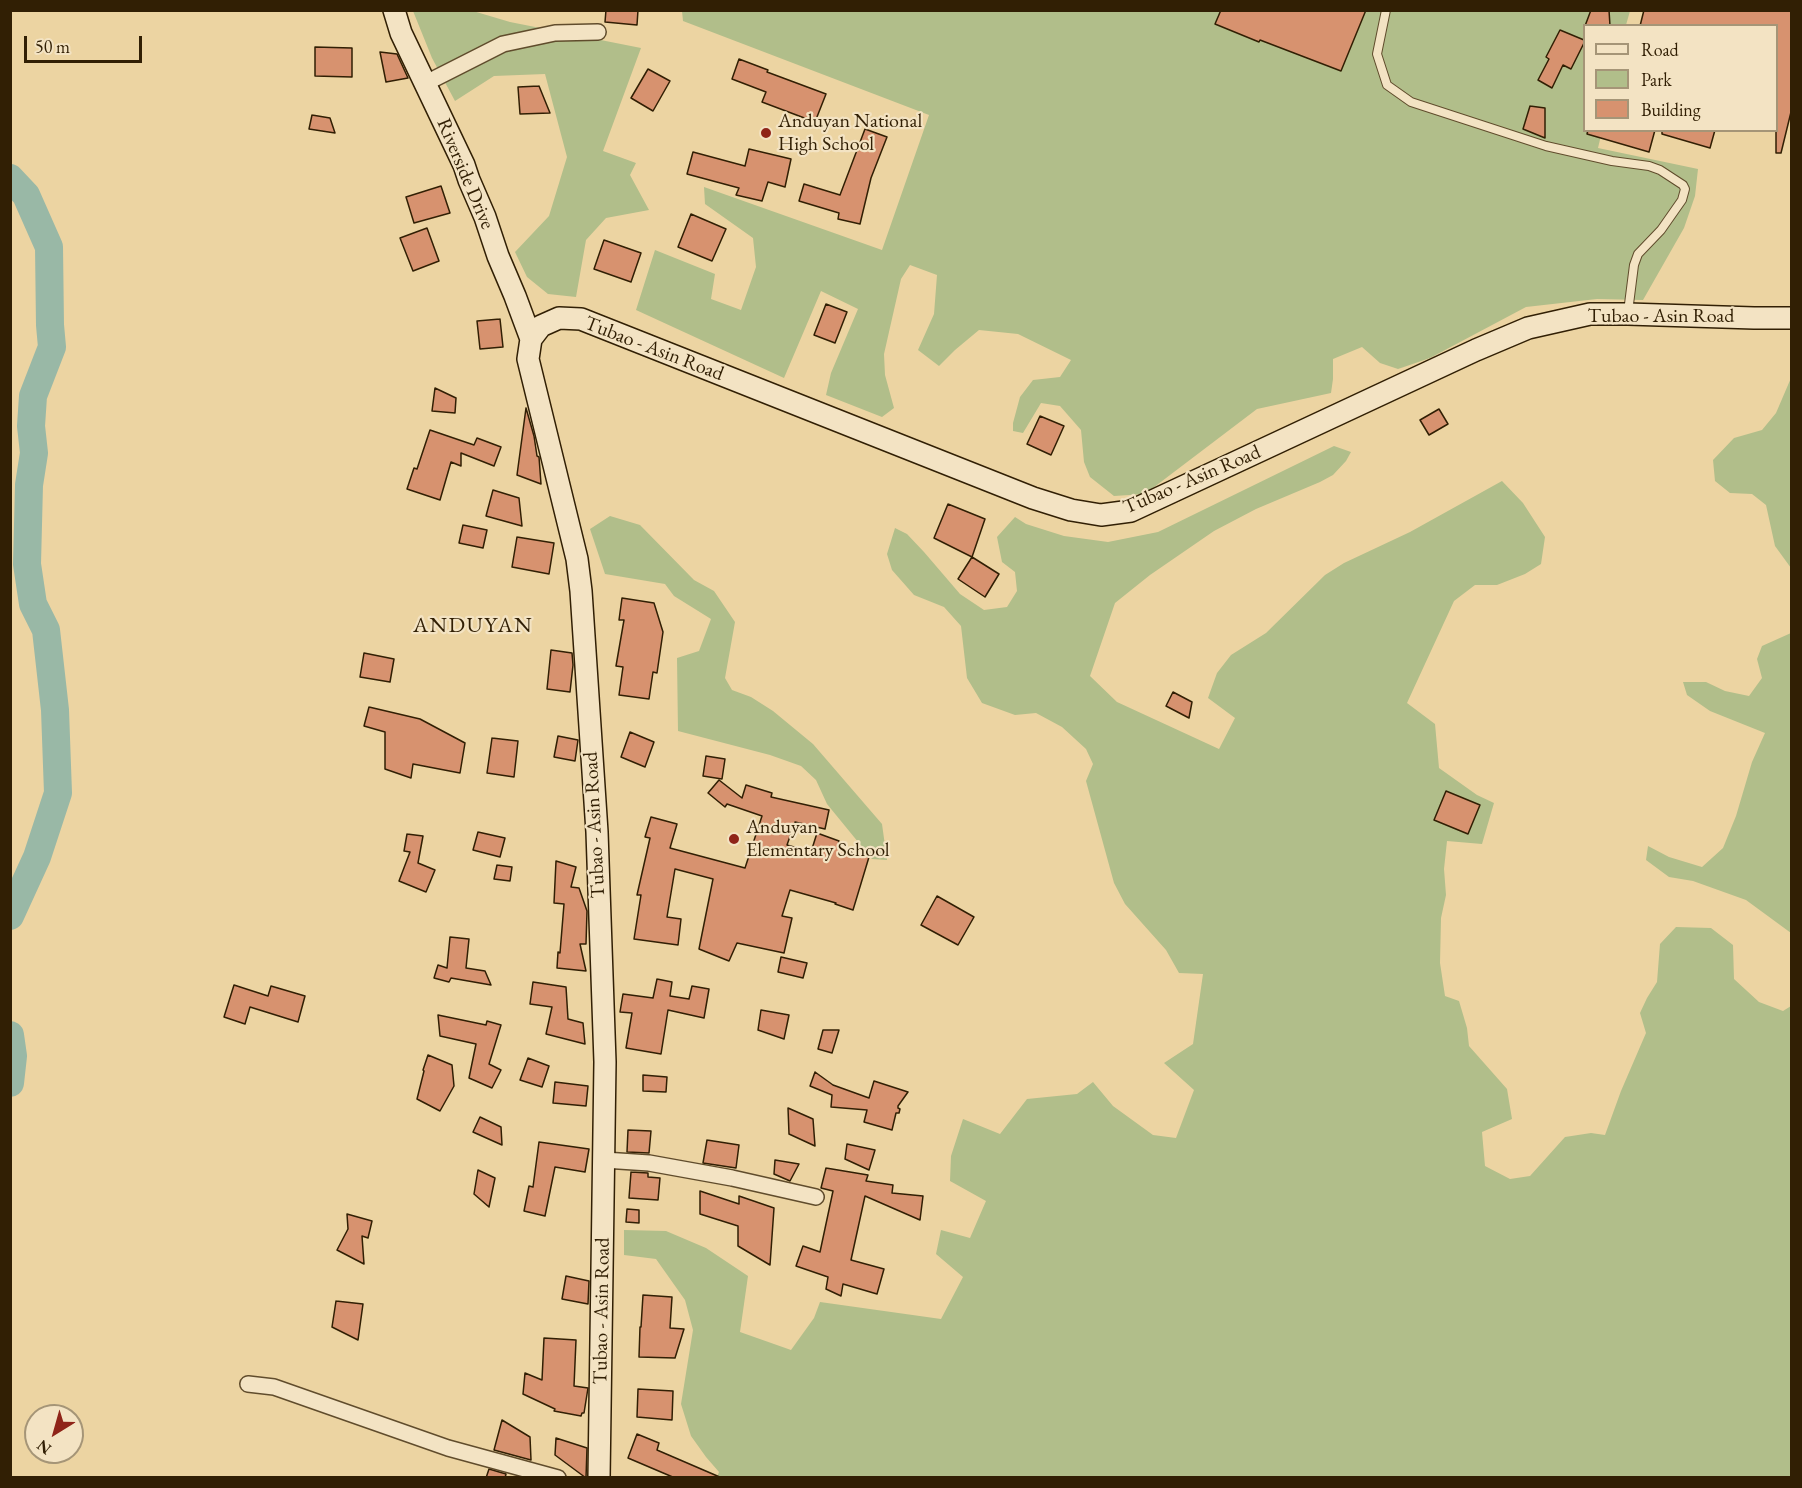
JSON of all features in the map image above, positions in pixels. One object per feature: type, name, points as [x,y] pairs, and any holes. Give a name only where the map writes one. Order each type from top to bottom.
[{"type":"main road","name":"Riverside Drive","points":[[394,10],[401,33],[464,165],[486,217],[498,256],[531,339]]},
{"type":"main road","name":"Tubao - Asin Road","points":[[599,1478],[605,1062],[597,832],[577,559],[528,359],[531,339],[541,326],[559,318],[582,319],[1033,498],[1071,510],[1101,515],[1131,511],[1465,355],[1528,328],[1590,314],[1791,318]]},
{"type":"street","points":[[426,83],[503,44],[555,33],[598,32]]},
{"type":"street","points":[[604,1160],[659,1165],[732,1178],[816,1197]]},
{"type":"street","points":[[248,1384],[274,1387],[448,1449],[558,1478]]},
{"type":"lane","points":[[1386,10],[1377,54],[1387,85],[1412,102],[1546,146],[1612,161],[1649,166],[1660,170],[1683,185],[1685,189],[1682,200],[1662,230],[1638,254],[1634,265],[1628,314]]},
{"type":"green space","points":[[413,11],[473,11],[510,22],[641,48],[603,151],[636,163],[630,175],[649,210],[606,218],[586,240],[576,297],[548,294],[527,277],[515,252],[549,216],[567,157],[545,74],[494,76],[455,101],[432,58]]},
{"type":"green space","points":[[682,11],[1630,11],[1626,24],[1583,24],[1583,132],[1602,132],[1598,148],[1698,169],[1695,196],[1684,228],[1643,300],[1597,299],[1526,307],[1430,358],[1398,369],[1380,363],[1362,347],[1333,359],[1331,393],[1257,409],[1145,494],[1114,496],[1090,477],[1084,462],[1081,430],[1060,406],[1041,403],[1023,433],[1013,431],[1020,397],[1033,380],[1060,377],[1071,360],[1018,334],[979,330],[939,366],[918,350],[934,314],[937,275],[910,265],[901,279],[884,354],[885,375],[894,408],[882,417],[826,395],[831,373],[858,309],[821,291],[784,378],[636,310],[655,250],[715,274],[711,299],[741,310],[756,267],[753,238],[705,204],[704,187],[882,250],[929,115],[683,21]]},
{"type":"green space","points":[[1791,378],[1791,568],[1775,546],[1766,505],[1752,494],[1730,493],[1715,481],[1713,460],[1734,438],[1762,430],[1776,413]]},
{"type":"green space","points":[[1334,446],[1351,452],[1333,475],[1256,509],[1214,531],[1150,575],[1115,603],[1090,676],[1117,702],[1219,749],[1235,718],[1208,698],[1217,673],[1231,655],[1266,633],[1325,575],[1344,563],[1410,532],[1502,481],[1523,503],[1545,537],[1541,564],[1525,574],[1497,585],[1475,585],[1454,601],[1407,703],[1435,724],[1439,768],[1477,795],[1494,803],[1482,844],[1447,841],[1444,869],[1446,895],[1441,918],[1440,963],[1445,996],[1459,1001],[1467,1028],[1469,1046],[1507,1089],[1512,1119],[1482,1132],[1485,1166],[1510,1179],[1530,1176],[1565,1137],[1591,1133],[1605,1135],[1646,1033],[1640,1013],[1657,982],[1660,944],[1676,927],[1711,928],[1733,945],[1734,979],[1759,1002],[1783,1011],[1791,1006],[1791,1477],[717,1477],[719,1472],[691,1436],[681,1404],[693,1330],[685,1300],[656,1259],[624,1255],[624,1230],[666,1231],[706,1248],[748,1276],[740,1332],[791,1350],[814,1318],[820,1302],[941,1319],[963,1277],[936,1254],[941,1230],[970,1238],[986,1201],[950,1181],[951,1156],[963,1119],[1000,1134],[1027,1099],[1077,1094],[1093,1082],[1113,1106],[1153,1135],[1176,1138],[1194,1090],[1164,1063],[1193,1044],[1203,974],[1179,973],[1166,950],[1125,904],[1114,883],[1086,781],[1093,764],[1086,749],[1062,727],[1036,713],[1015,715],[982,703],[967,678],[961,626],[944,607],[914,595],[892,570],[887,554],[895,528],[907,534],[960,594],[984,610],[1007,607],[1017,591],[1015,572],[1002,562],[997,537],[1015,517],[1026,524],[1064,536],[1108,542],[1158,532]]},
{"type":"green space","points":[[610,516],[640,525],[694,580],[714,591],[735,622],[725,678],[732,690],[751,697],[773,711],[813,744],[882,824],[887,860],[872,859],[827,804],[816,780],[801,766],[770,755],[678,731],[677,658],[699,651],[711,619],[674,596],[665,584],[605,574],[590,529]]},
{"type":"green space","points":[[1791,633],[1791,933],[1746,900],[1693,881],[1669,877],[1646,860],[1648,846],[1669,857],[1702,867],[1723,848],[1736,816],[1752,762],[1765,733],[1710,711],[1687,695],[1683,682],[1706,682],[1725,691],[1749,696],[1762,678],[1757,659],[1762,646]]},
{"type":"building","points":[[606,10],[638,10],[637,25],[605,22]]},
{"type":"building","points":[[1221,10],[1366,10],[1341,71],[1215,24]]},
{"type":"building","points":[[1591,10],[1609,10],[1610,24],[1586,24]]},
{"type":"building","points":[[1644,10],[1791,10],[1791,112],[1781,153],[1776,153],[1778,24],[1640,24]]},
{"type":"building","points":[[1560,30],[1583,40],[1583,45],[1571,69],[1563,65],[1552,88],[1538,80],[1549,59],[1546,57]]},
{"type":"building","points":[[315,47],[352,48],[352,77],[315,76]]},
{"type":"building","points":[[380,52],[397,54],[408,78],[386,82]]},
{"type":"building","points":[[739,59],[826,94],[815,122],[762,102],[766,92],[732,79]]},
{"type":"building","points":[[648,69],[670,81],[653,111],[631,98]]},
{"type":"building","points":[[539,86],[550,113],[520,114],[518,87]]},
{"type":"building","points":[[1530,106],[1545,108],[1545,138],[1523,129]]},
{"type":"building","points":[[312,115],[330,118],[335,133],[309,129]]},
{"type":"building","points":[[865,129],[887,137],[871,178],[860,224],[838,219],[839,213],[799,201],[804,184],[840,195]]},
{"type":"building","points":[[1588,132],[1654,132],[1649,152],[1587,134]]},
{"type":"building","points":[[1662,132],[1714,132],[1710,148],[1662,134]]},
{"type":"building","points":[[749,149],[791,159],[785,187],[768,182],[762,201],[736,195],[739,188],[687,174],[693,152],[745,166]]},
{"type":"building","points":[[441,186],[450,213],[414,223],[406,197]]},
{"type":"building","points":[[691,214],[726,229],[712,261],[678,247]]},
{"type":"building","points":[[427,228],[439,261],[413,271],[400,238]]},
{"type":"building","points":[[604,240],[641,253],[631,282],[594,269]]},
{"type":"building","points":[[826,304],[847,312],[835,343],[814,335]]},
{"type":"building","points":[[500,319],[503,347],[480,349],[477,321]]},
{"type":"building","points":[[435,388],[456,398],[455,413],[432,411]]},
{"type":"building","points":[[526,408],[539,457],[541,484],[517,475]]},
{"type":"building","points":[[1439,409],[1448,424],[1429,435],[1420,420]]},
{"type":"building","points":[[1040,416],[1064,426],[1051,455],[1027,444]]},
{"type":"building","points":[[430,430],[474,445],[477,438],[501,447],[494,466],[461,453],[461,466],[451,462],[440,500],[407,489],[414,468],[417,469]]},
{"type":"building","points":[[493,490],[519,498],[522,526],[486,516]]},
{"type":"building","points":[[948,504],[985,519],[972,557],[934,538]]},
{"type":"building","points":[[463,525],[487,530],[483,548],[459,543]]},
{"type":"building","points":[[517,537],[554,543],[549,574],[512,567]]},
{"type":"building","points":[[972,557],[999,574],[985,597],[958,579]]},
{"type":"building","points":[[622,598],[654,603],[663,632],[657,673],[653,672],[649,699],[619,695],[623,667],[616,666],[624,620],[619,620]]},
{"type":"building","points":[[551,650],[572,653],[570,692],[547,689]]},
{"type":"building","points":[[364,653],[394,659],[390,682],[360,677]]},
{"type":"building","points":[[1173,692],[1192,702],[1189,718],[1166,706]]},
{"type":"building","points":[[369,707],[420,719],[465,743],[460,773],[413,764],[411,778],[385,769],[385,732],[364,726]]},
{"type":"building","points":[[630,732],[654,742],[645,767],[621,757]]},
{"type":"building","points":[[558,736],[578,740],[575,761],[554,757]]},
{"type":"building","points":[[492,738],[518,741],[514,777],[487,773]]},
{"type":"building","points":[[706,756],[725,759],[722,779],[703,776]]},
{"type":"building","points":[[719,780],[742,798],[746,785],[772,793],[771,797],[829,810],[825,829],[795,822],[787,845],[811,852],[817,833],[839,841],[838,848],[869,857],[853,910],[790,890],[782,916],[792,918],[784,953],[737,943],[729,961],[699,949],[713,879],[675,869],[667,917],[681,919],[678,945],[634,939],[641,895],[637,895],[650,838],[645,837],[651,817],[677,824],[670,848],[745,868],[762,816],[727,804],[725,807],[708,793]]},
{"type":"building","points":[[1446,791],[1480,805],[1468,834],[1434,820]]},
{"type":"building","points":[[478,832],[505,838],[500,857],[473,850]]},
{"type":"building","points":[[407,834],[423,836],[418,863],[435,870],[426,892],[399,881],[410,852],[404,851]]},
{"type":"building","points":[[556,861],[576,867],[571,887],[579,888],[587,911],[586,944],[580,944],[586,971],[557,968],[564,904],[554,903]]},
{"type":"building","points":[[497,865],[512,867],[510,881],[494,879]]},
{"type":"building","points":[[937,896],[974,917],[958,945],[921,925]]},
{"type":"building","points":[[450,937],[469,939],[466,968],[485,971],[491,985],[451,978],[449,982],[434,978],[438,965],[447,968]]},
{"type":"building","points":[[781,957],[807,963],[803,978],[778,972]]},
{"type":"building","points":[[657,979],[672,982],[670,996],[689,999],[692,986],[709,989],[704,1018],[668,1010],[661,1054],[626,1048],[632,1013],[620,1012],[623,994],[653,998]]},
{"type":"building","points":[[533,982],[566,987],[568,1019],[583,1023],[585,1044],[546,1034],[552,1007],[530,1004]]},
{"type":"building","points":[[234,985],[268,996],[271,986],[305,996],[298,1022],[250,1007],[245,1024],[224,1017]]},
{"type":"building","points":[[761,1010],[789,1015],[784,1039],[758,1030]]},
{"type":"building","points":[[438,1015],[486,1025],[487,1021],[501,1025],[489,1064],[501,1070],[492,1088],[469,1078],[476,1044],[440,1036]]},
{"type":"building","points":[[823,1030],[839,1030],[832,1053],[818,1049]]},
{"type":"building","points":[[428,1055],[452,1065],[454,1086],[440,1111],[417,1099]]},
{"type":"building","points":[[528,1058],[549,1066],[542,1087],[520,1080]]},
{"type":"building","points":[[815,1072],[833,1085],[869,1098],[874,1081],[908,1092],[898,1106],[899,1113],[896,1113],[892,1130],[864,1122],[867,1110],[831,1107],[832,1095],[810,1086]]},
{"type":"building","points":[[643,1075],[667,1077],[666,1092],[643,1091]]},
{"type":"building","points":[[555,1082],[588,1086],[586,1106],[553,1103]]},
{"type":"building","points":[[788,1108],[813,1119],[815,1146],[789,1134]]},
{"type":"building","points":[[480,1117],[501,1127],[502,1145],[473,1132]]},
{"type":"building","points":[[628,1130],[651,1131],[649,1153],[627,1152]]},
{"type":"building","points":[[707,1140],[739,1145],[736,1168],[703,1163]]},
{"type":"building","points":[[539,1142],[589,1149],[585,1172],[555,1167],[545,1216],[524,1211],[529,1186],[533,1187]]},
{"type":"building","points":[[847,1144],[875,1150],[869,1170],[845,1159]]},
{"type":"building","points":[[775,1160],[799,1164],[790,1181],[774,1174]]},
{"type":"building","points":[[826,1168],[868,1175],[866,1181],[893,1185],[892,1193],[923,1196],[920,1220],[865,1196],[851,1260],[884,1269],[877,1294],[843,1284],[841,1296],[826,1289],[828,1277],[796,1266],[803,1246],[820,1252],[833,1191],[821,1188]]},
{"type":"building","points":[[478,1170],[495,1178],[489,1207],[474,1194]]},
{"type":"building","points":[[631,1172],[648,1173],[648,1177],[660,1178],[658,1200],[629,1198]]},
{"type":"building","points":[[700,1191],[739,1204],[739,1196],[774,1208],[770,1265],[738,1246],[738,1226],[700,1214]]},
{"type":"building","points":[[627,1209],[639,1210],[639,1223],[626,1222]]},
{"type":"building","points":[[347,1214],[372,1221],[368,1238],[362,1236],[364,1264],[337,1250],[348,1229]]},
{"type":"building","points":[[566,1276],[589,1281],[588,1304],[562,1299]]},
{"type":"building","points":[[643,1295],[672,1297],[670,1328],[684,1329],[675,1358],[639,1357]]},
{"type":"building","points":[[336,1301],[363,1304],[358,1340],[332,1327]]},
{"type":"building","points":[[544,1338],[576,1340],[574,1386],[588,1388],[584,1413],[581,1416],[554,1411],[555,1409],[523,1394],[525,1373],[542,1380]]},
{"type":"building","points":[[638,1389],[673,1391],[672,1420],[637,1417]]},
{"type":"building","points":[[502,1420],[530,1437],[531,1460],[494,1450]]},
{"type":"building","points":[[637,1434],[659,1443],[657,1450],[722,1478],[675,1478],[628,1458]]},
{"type":"building","points":[[556,1438],[587,1448],[586,1478],[555,1455]]},
{"type":"building","points":[[489,1469],[506,1474],[505,1478],[486,1478]]},
{"type":"waterway","points":[[10,178],[26,195],[49,247],[52,347],[33,396],[31,426],[34,453],[29,485],[27,564],[33,604],[46,630],[55,710],[58,793],[37,857],[10,916]]},
{"type":"waterway","points":[[10,1035],[13,1056],[10,1083]]},
{"type":"place","name":"Anduyan National High School","points":[[766,133]]},
{"type":"place","name":"Anduyan Elementary School","points":[[734,839]]},
{"type":"district","name":"ANDUYAN","points":[[473,626]]}]
